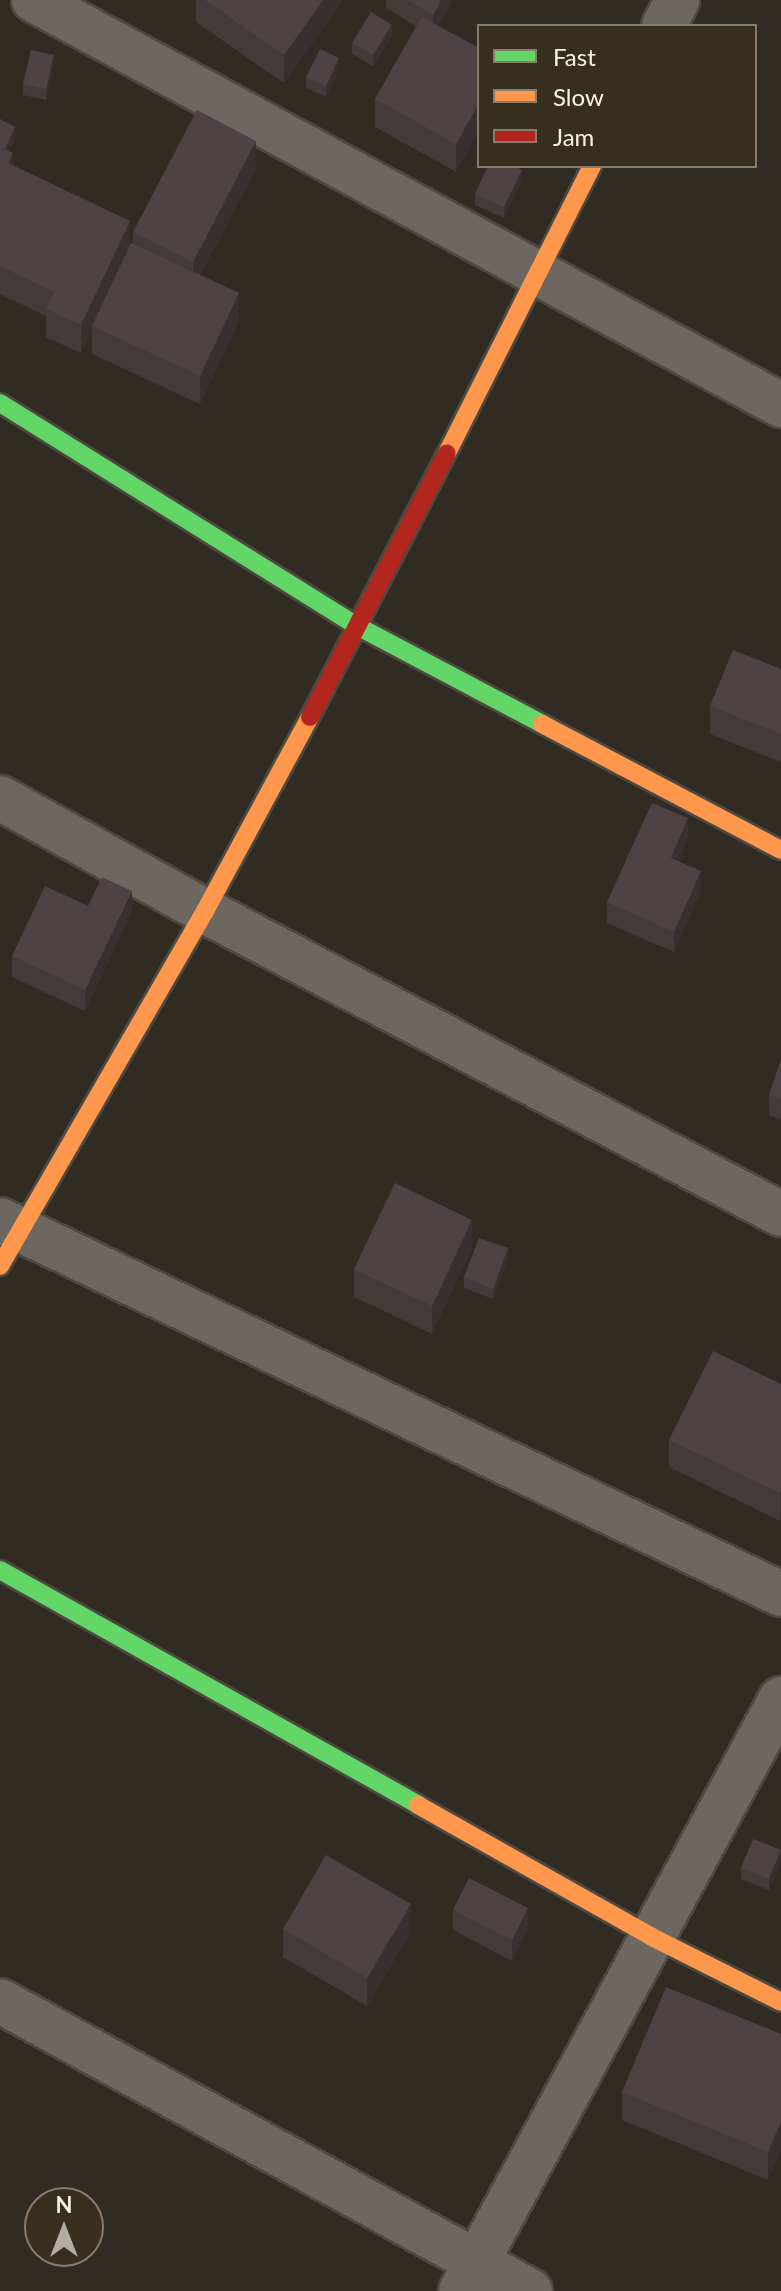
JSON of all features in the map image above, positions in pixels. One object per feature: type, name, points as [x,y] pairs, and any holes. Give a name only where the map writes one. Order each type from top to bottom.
[{"type":"street","points":[[34,0],[781,405]]},
{"type":"street","points":[[665,24],[677,0]]},
{"type":"street","points":[[591,168],[359,627],[205,911],[7,1240],[781,1594]]},
{"type":"street","points":[[0,403],[359,627],[781,850]]},
{"type":"street","points":[[0,798],[205,911],[781,1214]]},
{"type":"street","points":[[0,1570],[652,1937],[781,2002]]},
{"type":"street","points":[[468,2277],[781,1699]]},
{"type":"street","points":[[0,2001],[468,2277],[530,2291]]},
{"type":"building","points":[[205,0],[323,0],[284,55]]},
{"type":"building","points":[[407,0],[441,0],[433,15]]},
{"type":"building","points":[[371,12],[392,25],[373,55],[352,43]]},
{"type":"building","points":[[422,17],[477,47],[477,107],[456,144],[375,99]]},
{"type":"building","points":[[320,49],[339,58],[326,86],[306,77]]},
{"type":"building","points":[[31,50],[54,55],[46,89],[23,84]]},
{"type":"building","points":[[197,110],[256,141],[193,262],[133,232]]},
{"type":"building","points":[[0,119],[15,127],[5,149],[0,147]]},
{"type":"building","points":[[0,147],[13,153],[8,163],[130,221],[81,325],[46,309],[54,292],[0,266]]},
{"type":"building","points":[[487,168],[522,170],[504,207],[475,194]]},
{"type":"building","points":[[131,243],[239,293],[200,376],[92,326]]},
{"type":"building","points":[[733,650],[781,669],[781,734],[710,706]]},
{"type":"building","points":[[652,803],[688,818],[671,858],[701,871],[674,932],[607,902]]},
{"type":"building","points":[[102,877],[132,891],[85,990],[12,956],[45,886],[88,906]]},
{"type":"building","points":[[781,1060],[781,1099],[769,1095]]},
{"type":"building","points":[[395,1183],[472,1220],[432,1306],[354,1269]]},
{"type":"building","points":[[479,1238],[508,1248],[493,1289],[464,1277]]},
{"type":"building","points":[[713,1351],[781,1384],[780,1493],[669,1440]]},
{"type":"building","points":[[753,1839],[781,1850],[769,1879],[741,1868]]},
{"type":"building","points":[[326,1855],[411,1904],[367,1978],[283,1929]]},
{"type":"building","points":[[469,1878],[528,1908],[512,1940],[453,1910]]},
{"type":"building","points":[[666,1987],[781,2034],[781,2121],[768,2152],[622,2092]]},
{"type":"traffic: fast","points":[[0,403],[359,627],[542,724]]},
{"type":"traffic: fast","points":[[0,1570],[418,1805]]},
{"type":"traffic: slow","points":[[447,453],[591,168]]},
{"type":"traffic: slow","points":[[0,1266],[205,911],[310,717]]},
{"type":"traffic: slow","points":[[542,724],[781,850]]},
{"type":"traffic: slow","points":[[418,1805],[652,1937],[781,2002]]},
{"type":"traffic: jam","points":[[310,717],[447,453]]}]
